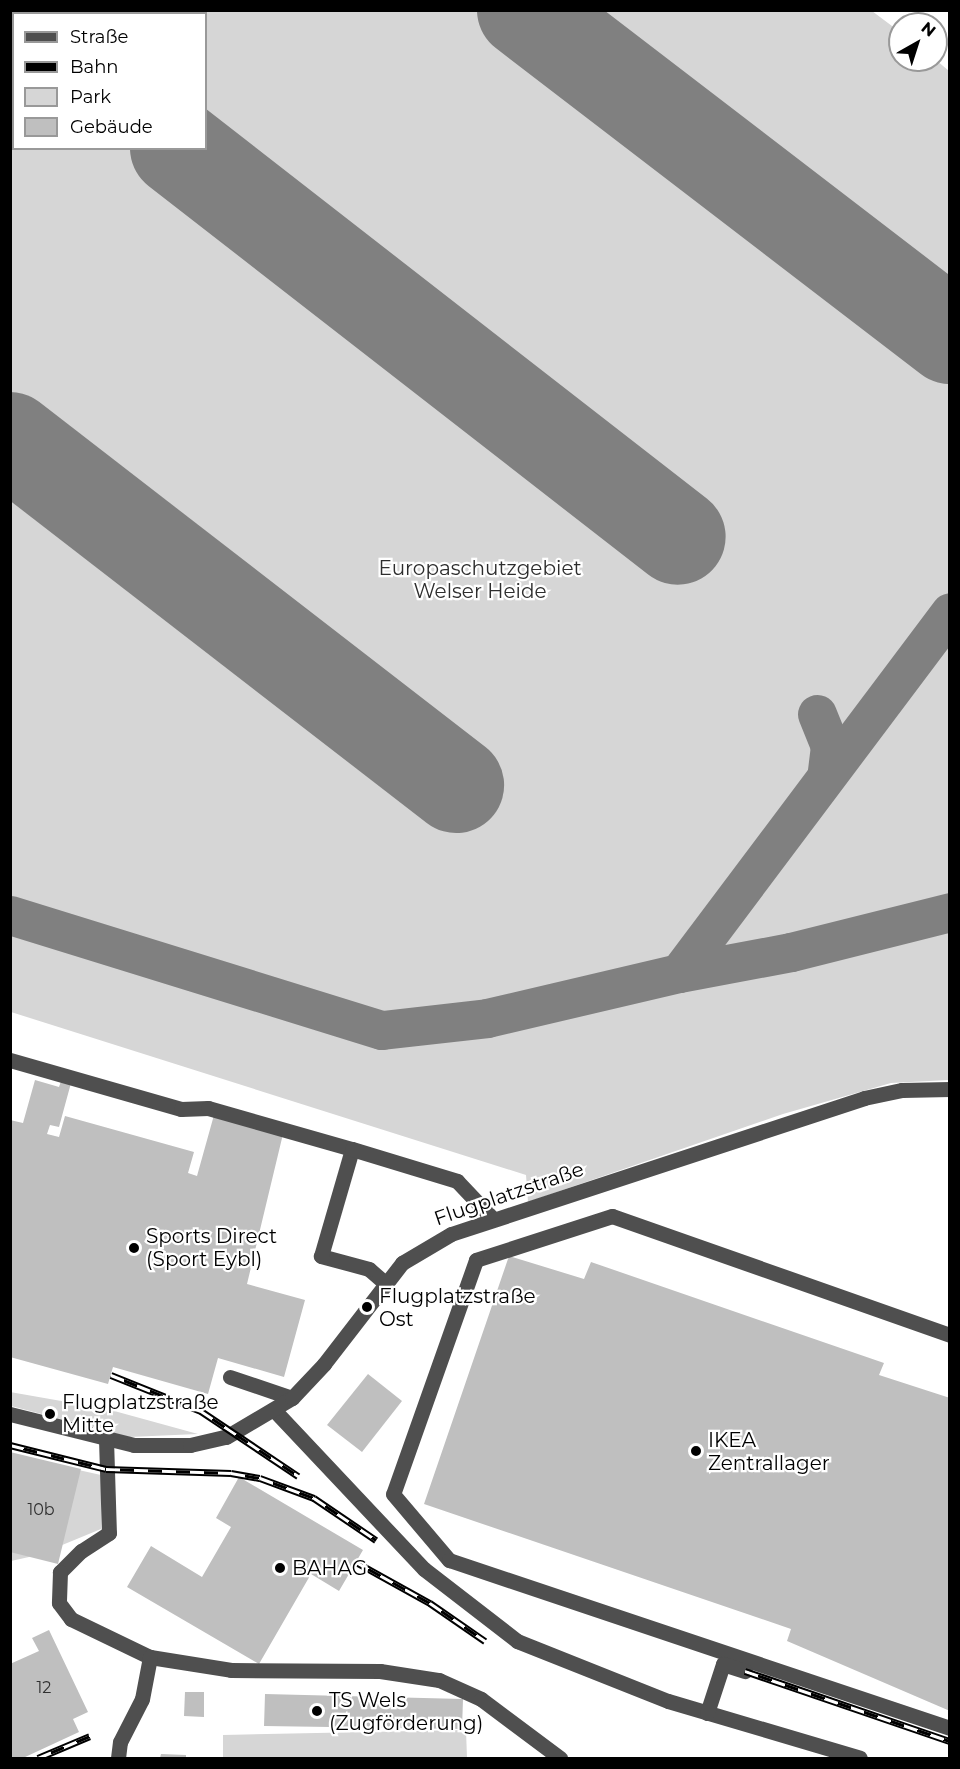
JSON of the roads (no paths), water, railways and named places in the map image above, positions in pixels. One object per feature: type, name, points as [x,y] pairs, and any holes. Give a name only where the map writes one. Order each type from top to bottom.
[{"type":"street","points":[[10,1060],[181,1109],[208,1108],[457,1181],[493,1220]]},
{"type":"street","name":"Flugplatzstraße","points":[[10,1414],[106,1439],[162,1447],[190,1445],[226,1437],[275,1411],[292,1398],[324,1364],[385,1283],[422,1249],[493,1220],[864,1098],[902,1090],[950,1089]]},
{"type":"street","points":[[352,1149],[321,1256],[369,1269],[385,1283]]},
{"type":"street","points":[[950,1335],[612,1216],[476,1260],[393,1494],[449,1560],[950,1728]]},
{"type":"street","points":[[230,1377],[292,1398]]},
{"type":"street","points":[[275,1411],[424,1569],[517,1641],[707,1713],[860,1758]]},
{"type":"street","points":[[106,1439],[109,1533],[81,1551],[60,1572],[59,1603],[71,1619],[150,1657],[231,1670],[380,1671],[440,1680],[481,1699],[560,1758]]},
{"type":"street","points":[[118,1758],[120,1742],[142,1699],[150,1657]]},
{"type":"street","points":[[707,1713],[723,1664],[745,1671]]},
{"type":"railway","points":[[111,1375],[201,1411],[298,1476]]},
{"type":"railway","points":[[10,1445],[106,1469],[231,1473],[260,1478],[314,1498],[376,1540]]},
{"type":"railway","points":[[356,1562],[430,1603],[485,1641]]},
{"type":"railway","points":[[745,1671],[950,1741]]},
{"type":"railway","points":[[38,1758],[90,1736]]},
{"type":"place","name":"Sports Direct (Sport Eybl)","points":[[134,1248]]},
{"type":"place","name":"Flugplatzstraße Ost","points":[[367,1307]]},
{"type":"place","name":"Flugplatzstraße Mitte","points":[[50,1414]]},
{"type":"place","name":"IKEA Zentrallager","points":[[696,1451]]},
{"type":"place","name":"BAHAG","points":[[280,1568]]},
{"type":"place","name":"TS Wels (Zugförderung)","points":[[317,1711]]},
{"type":"park label","name":"Europaschutzgebiet Welser Heide","points":[[480,580]]}]
